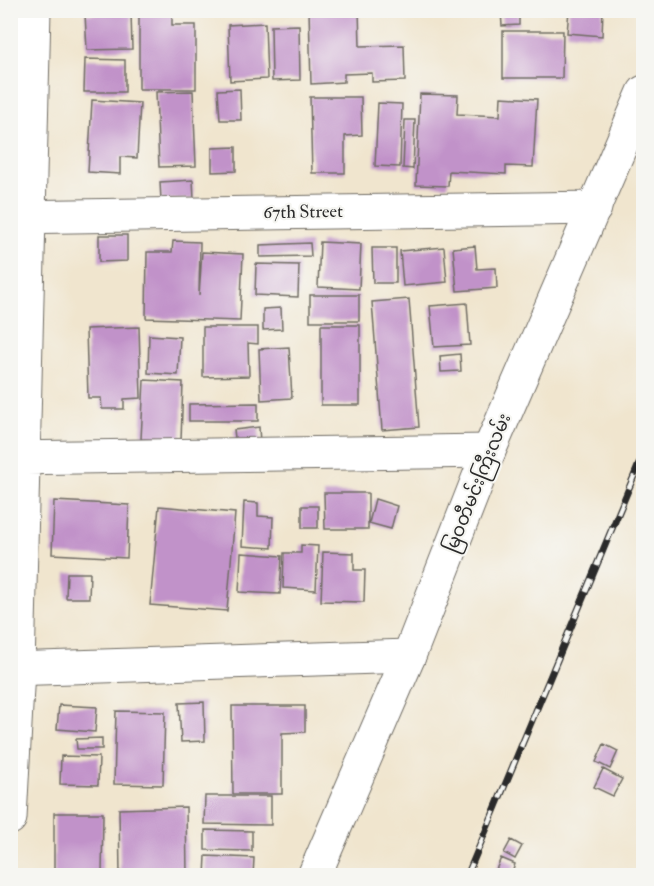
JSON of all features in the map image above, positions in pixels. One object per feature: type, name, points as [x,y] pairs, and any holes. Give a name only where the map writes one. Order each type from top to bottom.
[{"type":"street","points":[[10,818],[21,217],[34,10]]},
{"type":"street","name":"မြဝတီမင်းကြီးလမ်း","points":[[314,876],[409,656],[489,451],[644,92]]},
{"type":"street","name":"67th Street","points":[[21,217],[595,208]]},
{"type":"street","points":[[16,458],[489,451]]},
{"type":"street","points":[[14,669],[409,656]]},
{"type":"building","points":[[139,10],[172,10],[172,25],[196,25],[196,89],[139,89]]},
{"type":"building","points":[[309,10],[359,10],[360,46],[404,45],[405,81],[372,82],[372,73],[344,74],[344,82],[311,84]]},
{"type":"building","points":[[519,10],[519,25],[502,26],[501,11]]},
{"type":"building","points":[[569,10],[603,10],[602,36],[567,33]]},
{"type":"building","points":[[131,12],[132,49],[87,50],[85,14]]},
{"type":"building","points":[[265,23],[267,79],[230,81],[228,25]]},
{"type":"building","points":[[299,25],[300,80],[272,81],[271,26]]},
{"type":"building","points":[[503,31],[563,31],[562,78],[503,78]]},
{"type":"building","points":[[85,59],[125,60],[125,92],[84,92]]},
{"type":"building","points":[[240,89],[241,120],[220,120],[218,90]]},
{"type":"building","points":[[193,91],[196,166],[159,167],[156,92]]},
{"type":"building","points":[[420,94],[458,95],[457,114],[500,116],[501,97],[537,99],[533,167],[506,166],[506,174],[449,171],[448,186],[416,185]]},
{"type":"building","points":[[310,97],[361,97],[362,135],[345,136],[345,173],[312,173]]},
{"type":"building","points":[[92,100],[140,103],[137,158],[120,157],[120,174],[88,172]]},
{"type":"building","points":[[378,103],[402,104],[400,167],[375,166]]},
{"type":"building","points":[[405,120],[415,120],[413,169],[403,168]]},
{"type":"building","points":[[236,147],[236,171],[212,172],[212,148]]},
{"type":"building","points":[[193,180],[194,199],[161,200],[160,182]]},
{"type":"building","points":[[99,235],[127,235],[127,261],[99,262]]},
{"type":"building","points":[[173,241],[200,242],[199,296],[202,252],[243,254],[240,321],[146,318],[147,252],[172,252]]},
{"type":"building","points":[[320,242],[361,244],[359,289],[318,287]]},
{"type":"building","points":[[310,243],[311,256],[260,257],[260,245]]},
{"type":"building","points":[[475,246],[477,269],[496,268],[497,288],[457,291],[453,248]]},
{"type":"building","points":[[444,247],[447,282],[403,286],[400,251]]},
{"type":"building","points":[[372,248],[396,248],[396,283],[373,283]]},
{"type":"building","points":[[256,264],[299,265],[298,297],[255,295]]},
{"type":"building","points":[[310,295],[359,295],[359,321],[310,321]]},
{"type":"building","points":[[409,299],[419,427],[382,430],[372,302]]},
{"type":"building","points":[[467,303],[470,345],[434,347],[430,306]]},
{"type":"building","points":[[281,308],[282,329],[263,330],[263,309]]},
{"type":"building","points":[[321,325],[360,325],[360,405],[321,405]]},
{"type":"building","points":[[139,327],[141,398],[124,399],[124,409],[102,409],[101,398],[88,398],[86,329]]},
{"type":"building","points":[[203,327],[258,327],[258,344],[248,343],[249,376],[203,377]]},
{"type":"building","points":[[149,335],[180,337],[178,375],[148,373]]},
{"type":"building","points":[[289,347],[292,398],[261,400],[259,349]]},
{"type":"building","points":[[460,354],[461,371],[441,372],[440,356]]},
{"type":"building","points":[[144,380],[183,382],[181,441],[141,439]]},
{"type":"building","points":[[258,403],[258,421],[189,421],[189,404]]},
{"type":"building","points":[[259,427],[260,443],[236,445],[234,430]]},
{"type":"building","points":[[324,493],[368,493],[368,529],[325,529]]},
{"type":"building","points":[[375,499],[397,506],[391,529],[369,523]]},
{"type":"building","points":[[54,501],[129,505],[127,558],[52,554]]},
{"type":"building","points":[[244,502],[258,503],[258,516],[273,517],[272,548],[242,546]]},
{"type":"building","points":[[159,506],[235,513],[227,611],[150,605]]},
{"type":"building","points":[[302,506],[318,506],[318,528],[302,528]]},
{"type":"building","points":[[301,545],[318,546],[316,590],[283,588],[284,553],[301,553]]},
{"type":"building","points":[[323,552],[354,553],[354,570],[365,570],[364,602],[321,601]]},
{"type":"building","points":[[241,553],[282,556],[280,594],[239,592]]},
{"type":"building","points":[[67,573],[90,573],[89,598],[66,598]]},
{"type":"building","points":[[204,702],[205,741],[181,742],[179,703]]},
{"type":"building","points":[[59,705],[97,707],[95,732],[57,729]]},
{"type":"building","points":[[232,706],[305,706],[305,732],[282,733],[282,794],[233,794]]},
{"type":"building","points":[[116,711],[165,712],[163,785],[114,784]]},
{"type":"building","points":[[102,738],[102,749],[77,749],[76,739]]},
{"type":"building","points":[[604,744],[618,751],[610,769],[596,762]]},
{"type":"building","points":[[61,756],[99,757],[98,785],[60,784]]},
{"type":"building","points":[[603,769],[622,779],[613,796],[594,787]]},
{"type":"building","points":[[205,796],[271,796],[271,825],[204,824]]},
{"type":"building","points":[[186,807],[187,875],[120,876],[119,809]]},
{"type":"building","points":[[54,813],[103,813],[102,876],[54,876]]},
{"type":"building","points":[[205,830],[252,831],[252,851],[205,850]]},
{"type":"building","points":[[511,840],[522,846],[515,859],[504,853]]},
{"type":"building","points":[[206,856],[254,858],[253,876],[205,876]]},
{"type":"building","points":[[501,858],[515,864],[511,876],[503,876],[495,872]]},
{"type":"railway","points":[[467,876],[644,452]]}]
